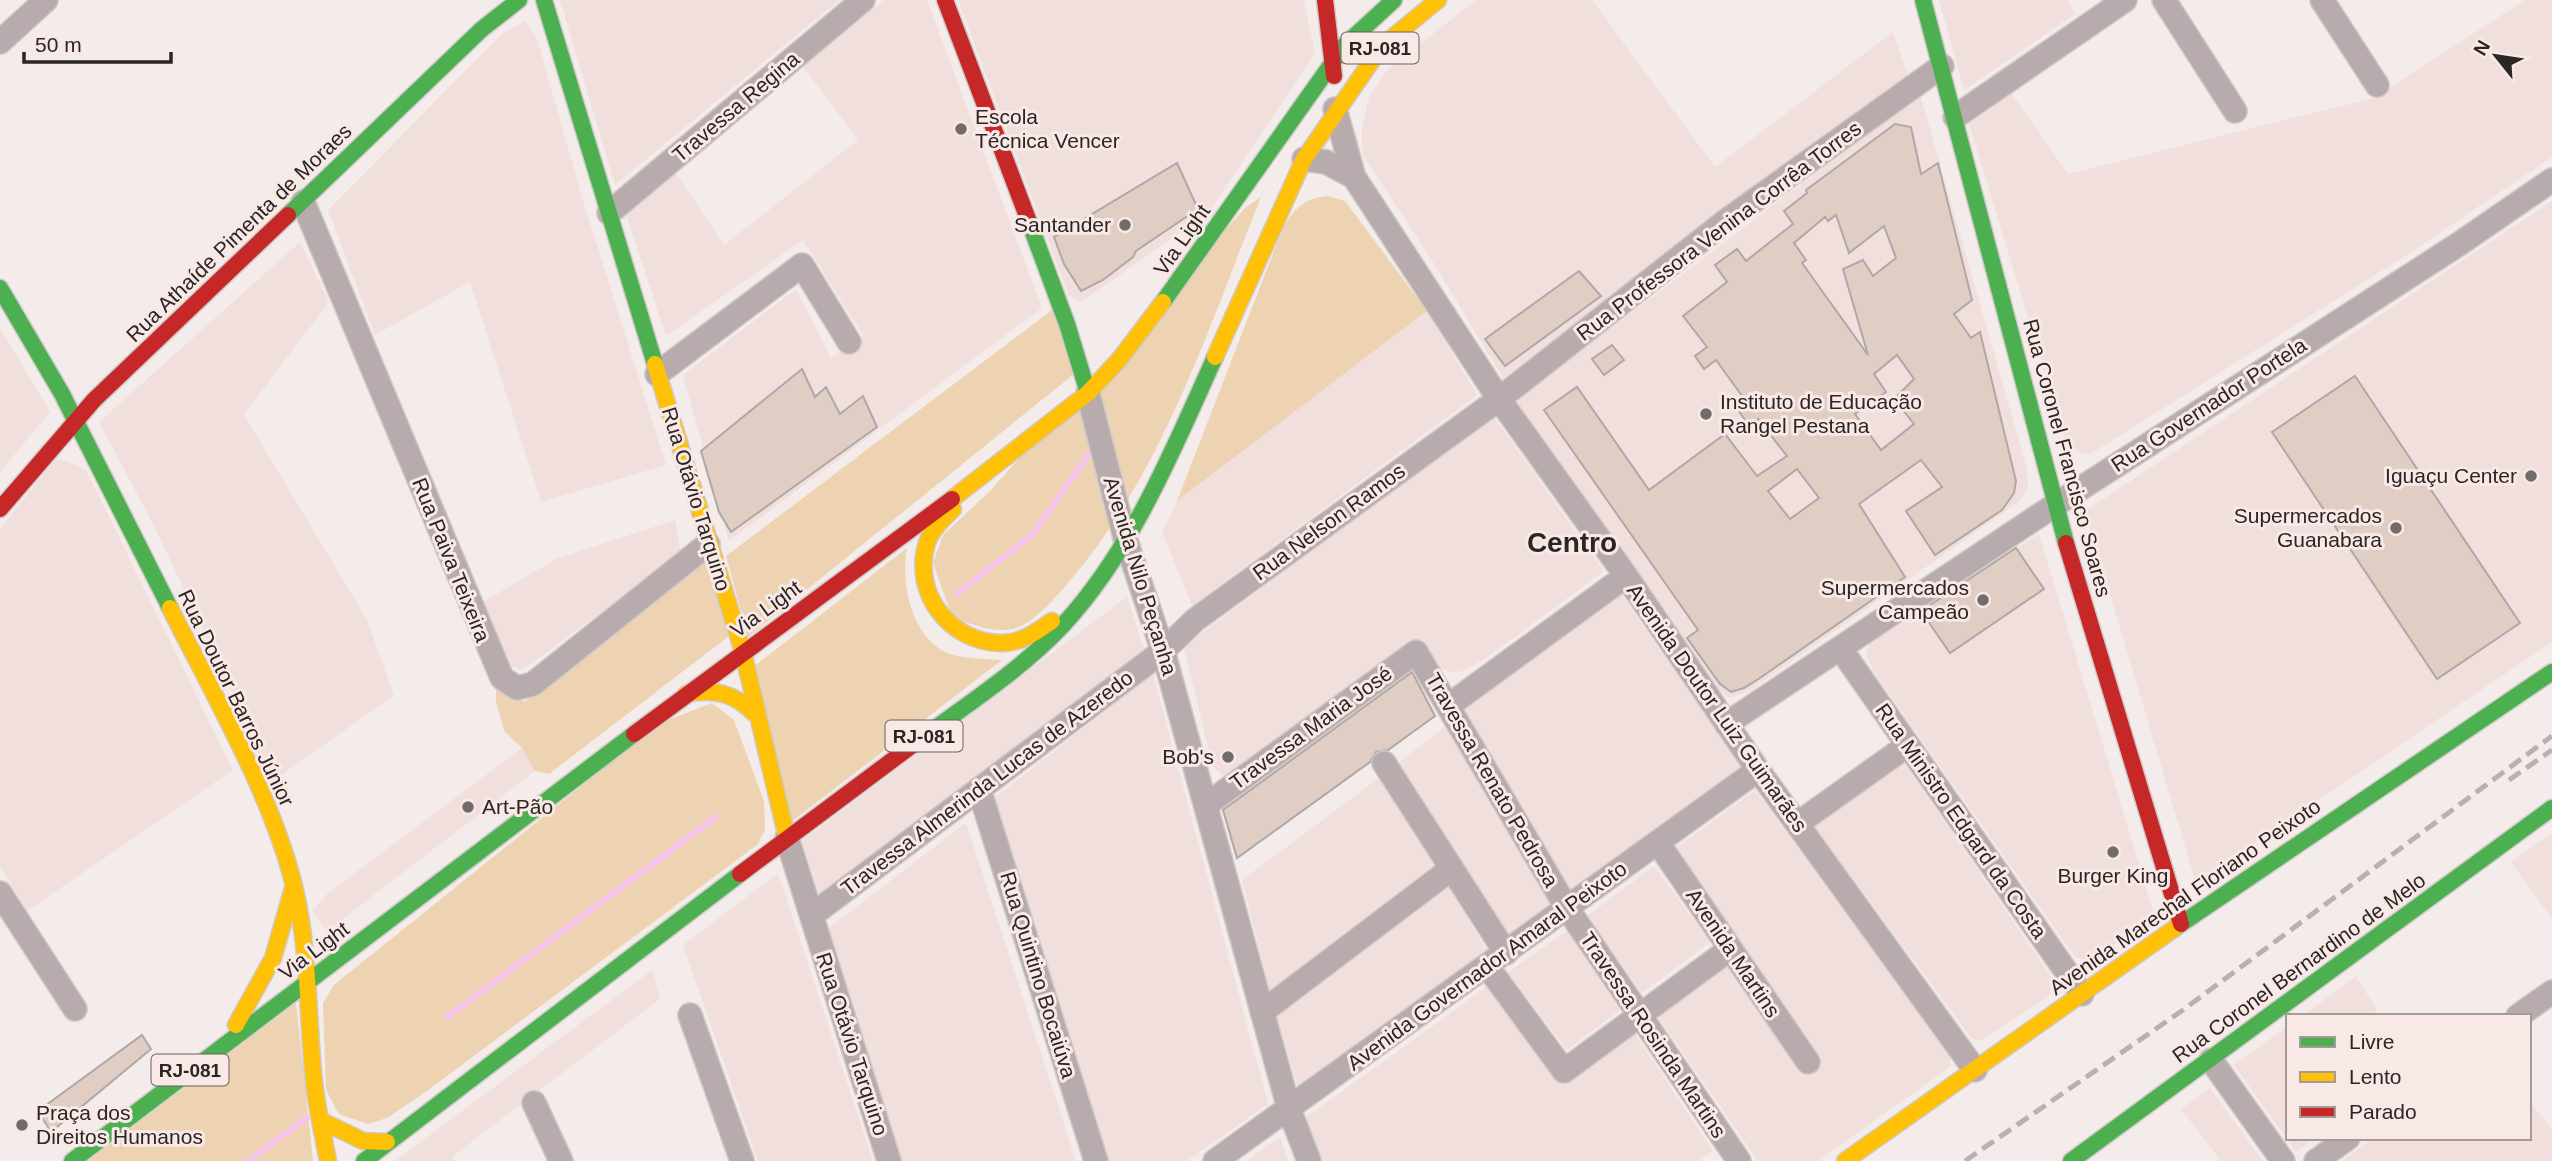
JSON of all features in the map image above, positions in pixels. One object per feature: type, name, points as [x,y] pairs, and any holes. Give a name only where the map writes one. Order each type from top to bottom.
[{"type":"main road","name":"Rua Athaíde Pimenta de Moraes","points":[[0,509],[75,420],[482,29],[519,0]]},
{"type":"main road","name":"Rua Otávio Tarquino","points":[[544,0],[743,652],[755,714],[787,838]]},
{"type":"main road","name":"Avenida Nilo Peçanha","points":[[945,0],[1067,324],[1088,393]]},
{"type":"main road","name":"Avenida Doutor Luiz Guimarães","points":[[1325,0],[1334,61],[1335,109]]},
{"type":"main road","name":"Via Light","points":[[72,1161],[686,694],[984,475],[1088,393],[1119,360],[1177,285],[1334,61],[1356,33],[1394,0]]},
{"type":"main road","name":"RJ-081","points":[[363,1161],[787,838],[1023,663],[1063,625],[1092,590],[1157,486],[1304,159],[1335,109],[1382,46],[1438,0]]},
{"type":"main road","name":"Rua Coronel Francisco Soares","points":[[1923,0],[2055,505],[2180,923]]},
{"type":"main road","points":[[1235,200],[1266,175],[1290,162],[1304,159]]},
{"type":"main road","name":"Rua Doutor Barros Júnior","points":[[0,288],[75,420],[236,740],[278,835],[293,885],[309,981],[314,1083],[328,1161]]},
{"type":"main road","points":[[984,475],[941,521],[927,544],[923,575],[929,597],[939,614],[969,636],[987,641],[1010,642],[1042,628],[1092,590]]},
{"type":"main road","name":"Avenida Marechal Floriano Peixoto","points":[[1845,1161],[2180,923],[2552,671]]},
{"type":"main road","points":[[686,694],[705,690],[726,692],[740,699],[755,714]]},
{"type":"main road","name":"Rua Coronel Bernardino de Melo","points":[[2071,1161],[2552,808]]},
{"type":"main road","points":[[218,1049],[250,1005],[277,955],[286,929],[293,885]]},
{"type":"main road","points":[[309,1005],[328,967]]},
{"type":"main road","points":[[322,1121],[363,1141],[387,1142]]},
{"type":"street","points":[[0,42],[46,0]]},
{"type":"street","name":"Travessa Regina","points":[[609,213],[863,0]]},
{"type":"street","points":[[1955,117],[2125,0]]},
{"type":"street","points":[[2164,0],[2235,111]]},
{"type":"street","points":[[2322,0],[2377,85]]},
{"type":"street","name":"Rua Professora Venina Corrêa Torres","points":[[1499,399],[1727,220],[1942,66]]},
{"type":"street","name":"Avenida Doutor Luiz Guimarães","points":[[1335,109],[1354,177],[1499,399],[1626,576],[1758,770],[1975,1070]]},
{"type":"street","points":[[1304,159],[1326,162],[1354,177]]},
{"type":"street","name":"Rua Governador Portela","points":[[1726,724],[2055,505],[2459,244],[2552,180]]},
{"type":"street","name":"Rua Paiva Teixeira","points":[[303,202],[502,678],[516,688],[533,684],[708,544]]},
{"type":"street","points":[[657,373],[802,265],[849,342]]},
{"type":"street","name":"Avenida Nilo Peçanha","points":[[1088,393],[1125,538],[1163,651],[1289,1109],[1309,1161]]},
{"type":"street","name":"Rua Nelson Ramos","points":[[1163,651],[1195,620],[1499,399]]},
{"type":"street","points":[[1448,706],[1626,576]]},
{"type":"street","name":"Rua Ministro Edgard da Costa","points":[[1840,648],[2082,994]]},
{"type":"street","name":"Travessa Almerinda Lucas de Azeredo","points":[[812,915],[1163,651]]},
{"type":"street","name":"Travessa Renato Pedrosa","points":[[1416,652],[1567,908]]},
{"type":"street","name":"Travessa Maria José","points":[[1206,805],[1416,652]]},
{"type":"street","points":[[1797,824],[1908,745]]},
{"type":"street","points":[[1384,763],[1451,869],[1497,959],[1564,1071],[1730,949]]},
{"type":"street","name":"Avenida Governador Amaral Peixoto","points":[[1215,1161],[1758,770]]},
{"type":"street","name":"Rua Quintino Bocaiúva","points":[[979,789],[1096,1161]]},
{"type":"street","name":"Rua Otávio Tarquino","points":[[787,838],[889,1161]]},
{"type":"street","name":"Avenida Martins","points":[[1658,843],[1808,1062]]},
{"type":"street","points":[[1262,1012],[1451,869]]},
{"type":"street","points":[[0,893],[75,1009]]},
{"type":"street","name":"Travessa Rosinda Martins","points":[[1567,908],[1739,1161]]},
{"type":"street","points":[[2521,1014],[2552,992]]},
{"type":"street","points":[[690,1015],[742,1161]]},
{"type":"street","points":[[2211,1060],[2283,1161]]},
{"type":"street","points":[[534,1103],[561,1161]]},
{"type":"street","points":[[2316,1161],[2345,1140]]},
{"type":"shaded area","points":[[560,0],[839,0],[615,185]]},
{"type":"shaded area","points":[[884,0],[927,0],[1042,308],[729,541],[683,375],[796,289],[831,358],[863,335],[803,240],[666,336],[626,214],[676,173],[724,245],[858,140],[803,67]]},
{"type":"shaded area","points":[[958,0],[1304,0],[1315,53],[1209,212],[1080,303],[1069,296]]},
{"type":"shaded area","points":[[1476,0],[1592,0],[1715,167],[1893,32],[1908,77],[1503,378],[1433,262],[1362,154],[1362,128],[1369,97],[1388,69]]},
{"type":"shaded area","points":[[1939,0],[2068,0],[2075,14],[1964,90]]},
{"type":"shaded area","points":[[2525,0],[2552,0],[2552,157],[2407,255],[2089,455],[2079,453],[2065,439],[1969,124],[2012,94],[2068,174],[2374,98]]},
{"type":"shaded area","points":[[525,21],[536,36],[585,207],[666,465],[541,502],[470,282],[375,335],[328,210],[501,35]]},
{"type":"shaded area","points":[[1920,94],[2027,469],[2028,487],[2020,501],[1748,692],[1729,698],[1710,682],[1515,401]]},
{"type":"shaded area","points":[[1328,196],[1345,201],[1427,311],[1177,501],[1284,225],[1302,204]]},
{"type":"shaded area","points":[[1261,197],[1182,395],[1159,443],[1105,535],[1056,596],[1038,615],[1023,625],[996,630],[952,617],[933,563],[943,535],[989,492],[1245,208]]},
{"type":"shaded area","points":[[2552,201],[2552,642],[2196,883],[2085,511]]},
{"type":"shaded area","points":[[300,242],[329,302],[244,415],[366,618],[394,695],[270,783],[227,680],[153,524],[99,422]]},
{"type":"shaded area","points":[[1056,307],[1074,374],[748,637],[726,556]]},
{"type":"shaded area","points":[[1427,311],[1477,395],[1192,606],[1162,532],[1177,501]]},
{"type":"shaded area","points":[[0,328],[50,412],[0,472]]},
{"type":"shaded area","points":[[1492,414],[1604,571],[1485,659],[1463,671],[1450,673],[1439,667],[1421,640],[1234,776],[1221,775],[1212,765],[1184,647]]},
{"type":"shaded area","points":[[55,460],[67,461],[86,470],[233,770],[27,911],[0,866],[0,529]]},
{"type":"shaded area","points":[[675,520],[681,554],[522,670],[504,663],[483,602],[556,559]]},
{"type":"shaded area","points":[[2039,534],[2155,917],[2090,961],[2075,957],[1873,671],[1866,654],[1872,638]]},
{"type":"shaded area","points":[[907,548],[905,578],[908,594],[912,610],[928,638],[953,655],[1002,660],[791,822],[756,665]]},
{"type":"shaded area","points":[[705,554],[733,633],[549,774],[535,771],[522,748],[504,731],[496,701],[496,673],[524,702]]},
{"type":"shaded area","points":[[1622,595],[1740,767],[1571,892],[1462,710]]},
{"type":"shaded area","points":[[1127,597],[1144,649],[819,894],[802,841]]},
{"type":"shaded area","points":[[1153,674],[1268,1104],[1187,1161],[1106,1161],[993,799]]},
{"type":"shaded area","points":[[712,703],[734,720],[764,801],[765,829],[758,844],[387,1118],[368,1124],[339,1114],[326,1090],[323,1003],[334,985],[660,723]]},
{"type":"shaded area","points":[[1446,726],[1553,903],[1503,937],[1398,763]]},
{"type":"shaded area","points":[[522,748],[535,771],[327,931],[312,911],[327,894]]},
{"type":"shaded area","points":[[1902,760],[2053,979],[2049,996],[1982,1040],[1972,1039],[1813,825]]},
{"type":"shaded area","points":[[1379,778],[1436,866],[1270,992],[1242,880]]},
{"type":"shaded area","points":[[1755,790],[1950,1056],[1950,1067],[1818,1161],[1758,1161],[1658,1017],[1728,965],[1673,850]]},
{"type":"shaded area","points":[[966,823],[1076,1161],[900,1161],[827,929]]},
{"type":"shaded area","points":[[2552,833],[2552,919],[2511,862]]},
{"type":"shaded area","points":[[1654,866],[1710,942],[1642,993],[1587,916]]},
{"type":"shaded area","points":[[778,873],[873,1161],[758,1161],[683,945]]},
{"type":"shaded area","points":[[1448,883],[1486,950],[1299,1090],[1276,1015]]},
{"type":"shaded area","points":[[1568,930],[1623,1008],[1567,1050],[1508,972]]},
{"type":"shaded area","points":[[652,970],[660,999],[453,1156],[455,1161],[395,1161]]},
{"type":"shaded area","points":[[2356,976],[2377,1010],[2372,1014],[2305,1014]]},
{"type":"shaded area","points":[[1492,983],[1562,1085],[1635,1034],[1713,1151],[1699,1161],[1323,1161],[1305,1118]]},
{"type":"shaded area","points":[[296,1003],[313,1161],[88,1161]]},
{"type":"shaded area","points":[[2286,1027],[2286,1138],[2234,1065]]},
{"type":"shaded area","points":[[2210,1088],[2263,1161],[2221,1161],[2181,1109]]},
{"type":"shaded area","points":[[2531,1103],[2552,1130],[2552,1161],[2342,1161],[2370,1140],[2531,1140]]},
{"type":"shaded area","points":[[1280,1137],[1288,1161],[1246,1161]]},
{"type":"shaded area","points":[[2287,1140],[2313,1140],[2296,1152]]},
{"type":"building","points":[[1895,124],[1911,127],[1921,174],[1938,163],[1972,300],[1954,314],[1971,338],[1980,332],[2016,481],[2014,493],[2002,510],[1935,555],[1906,511],[1942,487],[1921,460],[1859,504],[1905,577],[1760,678],[1731,692],[1720,684],[1687,638],[1698,630],[1544,410],[1577,387],[1649,490],[1725,434],[1757,476],[1787,456],[1758,419],[1750,427],[1736,407],[1745,400],[1716,360],[1704,369],[1695,356],[1707,347],[1683,316],[1727,282],[1715,265],[1737,249],[1746,261],[1793,224],[1784,211],[1807,193],[1806,190]],"holes":[[[1836,215],[1849,253],[1884,226],[1896,258],[1873,276],[1863,260],[1843,269],[1868,355],[1802,263],[1806,260],[1794,243],[1825,217],[1828,221]],[[1897,355],[1914,379],[1894,399],[1914,424],[1881,450],[1855,414],[1886,392],[1874,374]],[[1797,469],[1819,498],[1790,519],[1768,491]]]},
{"type":"building","name":"Santander","points":[[1177,163],[1198,209],[1136,251],[1133,257],[1103,280],[1081,291],[1064,264],[1054,237]]},
{"type":"building","points":[[1579,271],[1601,296],[1505,366],[1485,339]]},
{"type":"building","points":[[1612,345],[1624,360],[1604,375],[1592,359]]},
{"type":"building","points":[[802,369],[815,397],[826,387],[840,414],[863,396],[877,427],[731,532],[719,512],[701,451]]},
{"type":"building","name":"Supermercados Guanabara","points":[[2355,376],[2520,623],[2437,679],[2272,432]]},
{"type":"building","name":"Supermercados Campeão","points":[[2016,548],[2044,589],[1950,653],[1921,611]]},
{"type":"building","points":[[1412,672],[1435,716],[1388,750],[1376,752],[1370,762],[1237,858],[1223,810]]},
{"type":"building","points":[[142,1035],[151,1049],[51,1132],[38,1111]]},
{"type":"waterway","points":[[957,594],[1033,534],[1089,454]]},
{"type":"waterway","points":[[447,1017],[716,817]]},
{"type":"waterway","points":[[248,1161],[307,1118]]},
{"type":"railway","points":[[1965,1161],[2183,1010],[2552,736]]},
{"type":"railway","points":[[2509,780],[2552,750]]},
{"type":"traffic: fast","points":[[288,215],[482,29],[519,0]]},
{"type":"traffic: fast","points":[[544,0],[655,364]]},
{"type":"traffic: fast","points":[[1163,302],[1345,45],[1394,0]]},
{"type":"traffic: fast","points":[[1923,0],[2066,543]]},
{"type":"traffic: fast","points":[[1031,227],[1067,324],[1088,393]]},
{"type":"traffic: fast","points":[[0,288],[62,394],[170,608]]},
{"type":"traffic: fast","points":[[918,741],[1030,657],[1063,625],[1088,595],[1131,531],[1150,497],[1215,357]]},
{"type":"traffic: fast","points":[[2175,928],[2552,672]]},
{"type":"traffic: fast","points":[[72,1161],[634,734]]},
{"type":"traffic: fast","points":[[2071,1161],[2552,808]]},
{"type":"traffic: fast","points":[[364,1161],[740,874]]},
{"type":"traffic: slow","points":[[1215,357],[1304,159],[1382,46],[1438,0]]},
{"type":"traffic: slow","points":[[952,499],[1088,393],[1119,360],[1163,302]]},
{"type":"traffic: slow","points":[[655,364],[743,652],[787,838]]},
{"type":"traffic: slow","points":[[953,509],[931,534],[924,562],[930,597],[940,612],[952,625],[967,635],[984,641],[1003,643],[1023,639],[1052,621]]},
{"type":"traffic: slow","points":[[170,608],[256,780],[284,851],[303,935],[314,1082],[328,1161]]},
{"type":"traffic: slow","points":[[686,694],[723,694],[739,701],[755,714]]},
{"type":"traffic: slow","points":[[236,1025],[273,958],[294,885]]},
{"type":"traffic: slow","points":[[1845,1161],[2175,928]]},
{"type":"traffic: slow","points":[[322,1121],[363,1141],[387,1142]]},
{"type":"traffic: jam","points":[[945,0],[1031,227]]},
{"type":"traffic: jam","points":[[1325,0],[1334,76]]},
{"type":"traffic: jam","points":[[0,509],[94,400],[288,215]]},
{"type":"traffic: jam","points":[[634,734],[952,499]]},
{"type":"traffic: jam","points":[[2066,543],[2181,924]]},
{"type":"traffic: jam","points":[[740,874],[918,741]]},
{"type":"place","name":"Escola Técnica Vencer","points":[[961,129]]},
{"type":"place","name":"Santander","points":[[1125,225]]},
{"type":"place","name":"Instituto de Educação Rangel Pestana","points":[[1706,414]]},
{"type":"place","name":"Iguaçu Center","points":[[2531,476]]},
{"type":"place","name":"Supermercados Guanabara","points":[[2396,528]]},
{"type":"place","name":"Supermercados Campeão","points":[[1983,600]]},
{"type":"place","name":"Bob's","points":[[1228,757]]},
{"type":"place","name":"Art-Pão","points":[[468,807]]},
{"type":"place","name":"Burger King","points":[[2113,852]]},
{"type":"place","name":"Praça dos Direitos Humanos","points":[[22,1125]]},
{"type":"district","name":"Centro","points":[[1572,542]]}]
